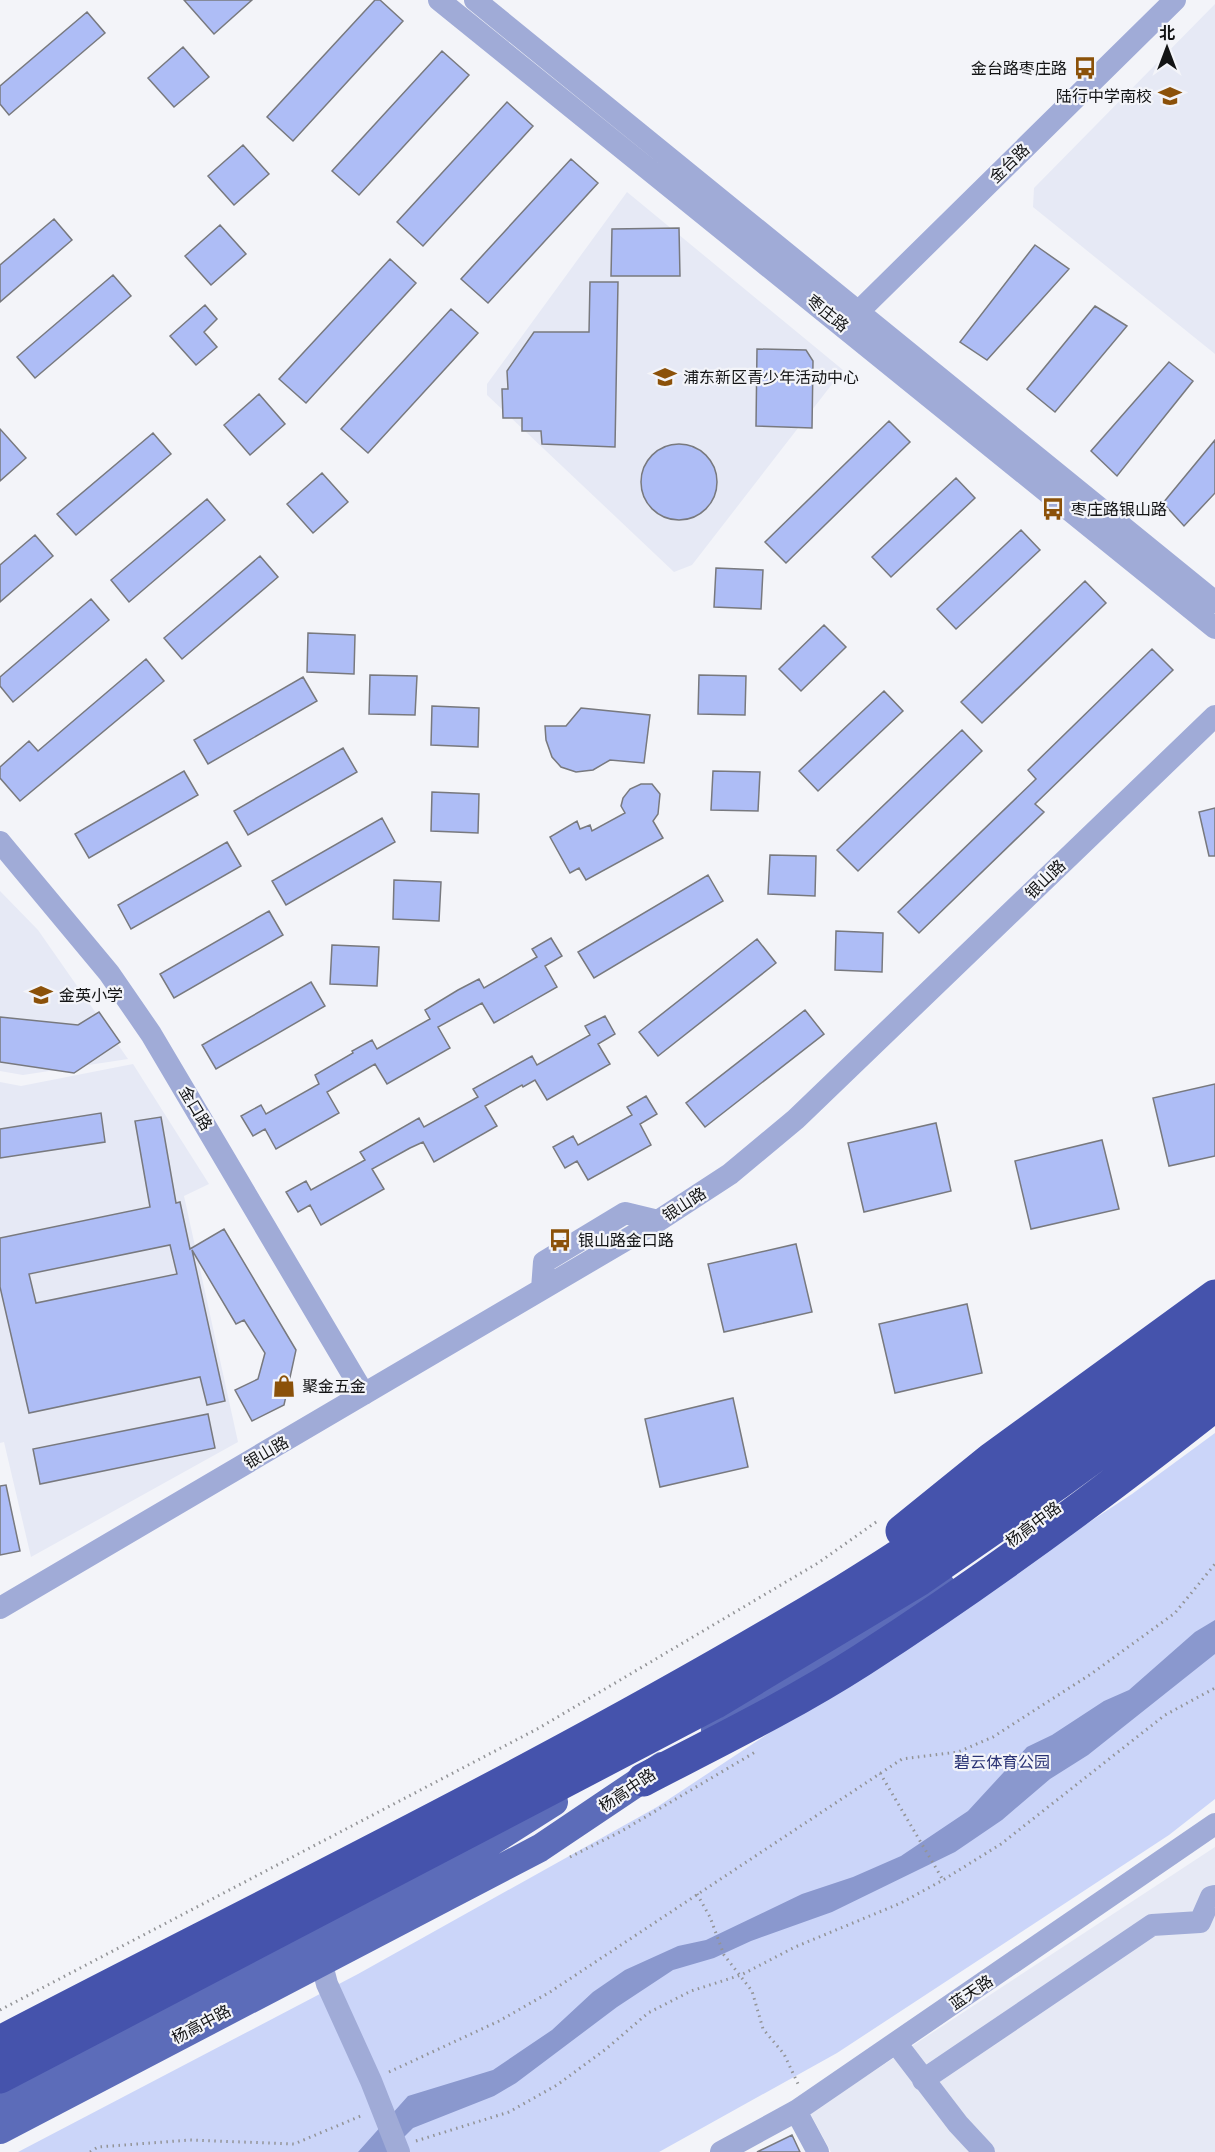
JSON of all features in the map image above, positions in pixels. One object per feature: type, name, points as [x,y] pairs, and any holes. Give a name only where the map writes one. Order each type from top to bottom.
[{"type":"highway","points":[[864,1562],[991,1459],[1215,1296]]},
{"type":"highway","points":[[0,2042],[448,1811],[841,1592],[998,1490],[1215,1332]]},
{"type":"highway","name":"杨高中路","points":[[0,2076],[714,1702],[920,1579],[1058,1483],[1215,1368]]},
{"type":"highway","points":[[643,1780],[760,1719],[861,1661],[1017,1554],[1215,1406]]},
{"type":"main road","name":"杨高中路","points":[[0,2102],[491,1842],[600,1772],[723,1679],[807,1598],[944,1514],[1215,1313]]},
{"type":"main road","name":"杨高中路","points":[[0,2130],[540,1848],[643,1780],[760,1698],[889,1623],[1004,1546],[1215,1388]]},
{"type":"main road","points":[[0,2029],[450,1794],[807,1598]]},
{"type":"street","name":"枣庄路","points":[[439,0],[1215,602]]},
{"type":"street","name":"枣庄路","points":[[476,0],[1215,628]]},
{"type":"street","name":"金台路","points":[[851,319],[1175,0]]},
{"type":"street","name":"银山路","points":[[0,1608],[658,1221],[730,1174],[796,1119],[1215,716]]},
{"type":"street","name":"金口路","points":[[0,842],[109,972],[151,1034],[364,1394]]},
{"type":"street","name":"蓝天路","points":[[722,2152],[802,2107],[1215,1824]]},
{"type":"street","points":[[923,2079],[1152,1925],[1207,1929],[1211,1897],[1215,1896]]},
{"type":"street","points":[[321,1961],[327,1984],[371,2081],[398,2150]]},
{"type":"street","points":[[896,2043],[984,2152]]},
{"type":"street","points":[[802,2107],[818,2152]]},
{"type":"path","points":[[0,2010],[539,1728],[818,1563],[884,1516]]},
{"type":"path","points":[[371,2081],[499,2021],[550,1992],[902,1759],[958,1752],[993,1737],[1091,1674],[1175,1613],[1215,1564]]},
{"type":"path","points":[[398,2150],[435,2133],[509,2112],[557,2085],[606,2049],[648,2013],[691,1991],[741,1975],[795,1947],[901,1903],[943,1880],[1000,1844],[1165,1715],[1215,1688]]},
{"type":"path","points":[[880,1773],[943,1880]]},
{"type":"path","points":[[697,1894],[717,1932],[724,1955],[752,1991],[763,2029],[784,2054],[802,2107]]},
{"type":"path","points":[[90,2152],[98,2147],[190,2140],[294,2144],[381,2108]]},
{"type":"shaded area","name":"陆行中学南校","points":[[1215,4],[1215,354],[1033,207],[1034,188]]},
{"type":"shaded area","name":"浦东新区青少年活动中心","points":[[627,192],[843,370],[692,565],[674,572],[487,395],[487,384]]},
{"type":"shaded area","name":"金英小学","points":[[0,891],[38,930],[128,1059],[23,1075],[0,1071]]},
{"type":"shaded area","points":[[133,1064],[209,1184],[184,1196],[238,1442],[31,1557],[4,1442],[0,1443],[0,1082],[21,1086]]},
{"type":"shaded area","points":[[1215,1620],[1215,1654],[1088,1755],[1050,1779],[1002,1820],[955,1852],[832,1912],[751,1941],[714,1958],[673,1970],[617,2007],[516,2083],[494,2096],[413,2128],[389,2152],[358,2152],[408,2096],[493,2070],[552,2030],[593,1992],[625,1970],[678,1946],[706,1940],[802,1894],[853,1877],[901,1856],[968,1811],[1027,1747],[1052,1735],[1104,1701],[1129,1690],[1195,1632]]},
{"type":"shaded area","points":[[1215,1847],[1215,2152],[831,2152],[810,2113]]},
{"type":"green space","name":"碧云体育公园","points":[[1215,1433],[1215,1799],[1169,1835],[837,2053],[659,2152],[18,2152],[358,1974],[657,1807],[1132,1494]]},
{"type":"building","points":[[184,0],[252,0],[214,34]]},
{"type":"building","points":[[375,0],[380,0],[403,21],[293,141],[267,117]]},
{"type":"building","points":[[87,12],[105,33],[9,115],[0,104],[0,86]]},
{"type":"building","points":[[183,47],[209,77],[174,107],[148,78]]},
{"type":"building","points":[[442,51],[469,75],[359,195],[332,171]]},
{"type":"building","points":[[507,102],[533,126],[423,246],[397,222]]},
{"type":"building","points":[[243,145],[269,174],[234,205],[208,176]]},
{"type":"building","points":[[571,159],[598,183],[488,303],[461,279]]},
{"type":"building","points":[[54,219],[72,240],[0,302],[0,265]]},
{"type":"building","points":[[220,225],[246,254],[211,285],[185,256]]},
{"type":"building","points":[[679,228],[680,276],[611,276],[612,229]]},
{"type":"building","points":[[1035,245],[1069,269],[987,360],[960,342]]},
{"type":"building","points":[[390,259],[416,283],[306,403],[279,379]]},
{"type":"building","points":[[113,275],[131,296],[35,378],[17,357]]},
{"type":"building","points":[[590,282],[618,282],[615,447],[542,444],[541,431],[522,431],[522,418],[503,418],[502,389],[508,389],[507,371],[534,332],[589,332]]},
{"type":"building","points":[[205,305],[217,319],[204,332],[217,347],[196,365],[170,336]]},
{"type":"building","points":[[1095,306],[1127,326],[1055,412],[1027,389]]},
{"type":"building","points":[[451,309],[478,333],[368,453],[341,429]]},
{"type":"building","points":[[757,349],[806,350],[813,361],[812,428],[756,426]]},
{"type":"building","points":[[1169,362],[1193,381],[1117,476],[1091,451]]},
{"type":"building","points":[[259,394],[285,424],[250,455],[224,425]]},
{"type":"building","points":[[889,421],[910,442],[786,563],[765,542]]},
{"type":"building","points":[[0,429],[26,458],[0,481]]},
{"type":"building","points":[[153,433],[171,454],[76,535],[57,514]]},
{"type":"building","points":[[1215,440],[1215,493],[1184,526],[1163,503]]},
{"type":"building","points":[[679,444],[693,447],[706,455],[714,468],[717,482],[714,496],[706,509],[693,517],[679,520],[665,517],[652,509],[644,496],[641,482],[644,468],[652,455],[665,447]]},
{"type":"building","points":[[322,473],[348,502],[313,533],[287,504]]},
{"type":"building","points":[[956,478],[975,498],[891,577],[872,557]]},
{"type":"building","points":[[207,499],[225,520],[129,602],[111,580]]},
{"type":"building","points":[[1021,530],[1040,550],[956,629],[937,609]]},
{"type":"building","points":[[35,535],[53,556],[0,602],[0,565]]},
{"type":"building","points":[[260,556],[278,577],[182,659],[164,638]]},
{"type":"building","points":[[716,568],[763,570],[761,609],[714,607]]},
{"type":"building","points":[[1085,581],[1106,603],[982,723],[961,702]]},
{"type":"building","points":[[91,599],[109,620],[13,702],[0,686],[0,677]]},
{"type":"building","points":[[824,625],[846,647],[801,691],[779,669]]},
{"type":"building","points":[[308,633],[355,635],[354,674],[307,672]]},
{"type":"building","points":[[1152,649],[1173,670],[1035,804],[1044,812],[919,933],[898,912],[1036,779],[1028,770]]},
{"type":"building","points":[[146,659],[164,681],[20,801],[0,778],[0,767],[29,741],[38,751]]},
{"type":"building","points":[[370,675],[417,676],[415,715],[369,714]]},
{"type":"building","points":[[699,675],[746,676],[745,715],[698,714]]},
{"type":"building","points":[[303,677],[317,701],[208,764],[194,740]]},
{"type":"building","points":[[884,691],[903,711],[818,791],[799,771]]},
{"type":"building","points":[[432,706],[479,708],[478,747],[431,745]]},
{"type":"building","points":[[581,708],[650,715],[644,763],[610,760],[593,770],[576,772],[561,767],[552,757],[546,740],[545,726],[566,726]]},
{"type":"building","points":[[962,730],[982,751],[858,871],[837,850]]},
{"type":"building","points":[[343,748],[357,772],[248,835],[234,811]]},
{"type":"building","points":[[184,771],[198,795],[89,858],[75,834]]},
{"type":"building","points":[[713,771],[760,772],[758,811],[711,810]]},
{"type":"building","points":[[641,784],[652,784],[660,794],[658,814],[653,821],[663,838],[586,880],[579,868],[570,873],[550,837],[577,821],[580,829],[590,825],[592,831],[625,813],[621,806],[623,798],[630,789]]},
{"type":"building","points":[[432,792],[479,794],[478,833],[431,831]]},
{"type":"building","points":[[1215,808],[1215,856],[1209,856],[1199,812]]},
{"type":"building","points":[[382,818],[395,842],[286,905],[272,881]]},
{"type":"building","points":[[227,842],[241,866],[131,929],[118,905]]},
{"type":"building","points":[[770,855],[816,856],[815,896],[768,894]]},
{"type":"building","points":[[708,875],[723,901],[594,978],[578,952]]},
{"type":"building","points":[[394,880],[441,882],[439,921],[393,919]]},
{"type":"building","points":[[269,911],[283,935],[174,998],[160,974]]},
{"type":"building","points":[[836,931],[883,933],[882,972],[835,970]]},
{"type":"building","points":[[551,938],[562,956],[545,966],[557,987],[494,1023],[482,1003],[438,1027],[450,1048],[387,1084],[375,1064],[327,1092],[339,1113],[276,1149],[265,1129],[253,1136],[241,1116],[261,1105],[266,1114],[319,1084],[315,1075],[353,1053],[352,1051],[372,1040],[377,1049],[430,1019],[425,1010],[479,979],[484,988],[537,957],[532,949]]},
{"type":"building","points":[[757,939],[776,963],[658,1056],[639,1032]]},
{"type":"building","points":[[332,945],[379,947],[377,986],[330,984]]},
{"type":"building","points":[[311,982],[325,1006],[216,1069],[202,1045]]},
{"type":"building","points":[[805,1010],[824,1034],[705,1127],[686,1103]]},
{"type":"building","points":[[99,1012],[120,1042],[74,1073],[0,1062],[0,1017],[78,1025]]},
{"type":"building","points":[[605,1016],[615,1034],[598,1044],[610,1064],[547,1100],[535,1080],[523,1087],[522,1085],[485,1106],[497,1126],[434,1162],[423,1142],[372,1169],[384,1189],[321,1225],[310,1205],[298,1212],[286,1192],[306,1181],[311,1190],[365,1160],[360,1152],[419,1118],[424,1127],[478,1097],[473,1089],[532,1056],[537,1065],[590,1035],[585,1026]]},
{"type":"building","points":[[1215,1084],[1215,1156],[1169,1166],[1153,1098]]},
{"type":"building","points":[[646,1096],[657,1114],[640,1124],[651,1145],[588,1180],[577,1161],[565,1168],[553,1147],[573,1136],[578,1145],[632,1115],[627,1107]]},
{"type":"building","points":[[101,1113],[105,1142],[0,1158],[0,1129]]},
{"type":"building","points":[[161,1117],[176,1203],[180,1202],[190,1249],[224,1229],[296,1350],[284,1405],[252,1421],[235,1390],[258,1379],[265,1353],[244,1320],[236,1324],[192,1250],[225,1401],[207,1405],[200,1377],[29,1413],[0,1287],[0,1238],[150,1207],[135,1121]],"holes":[[[170,1245],[177,1274],[36,1303],[29,1274]]]},
{"type":"building","points":[[936,1123],[951,1191],[864,1212],[848,1143]]},
{"type":"building","points":[[1102,1140],[1119,1209],[1031,1229],[1015,1161]]},
{"type":"building","points":[[796,1244],[812,1312],[724,1332],[708,1264]]},
{"type":"building","points":[[967,1304],[982,1373],[895,1393],[879,1324]]},
{"type":"building","points":[[733,1398],[748,1467],[660,1487],[645,1419]]},
{"type":"building","points":[[208,1414],[215,1448],[40,1484],[33,1449]]},
{"type":"building","points":[[6,1485],[20,1551],[0,1555],[0,1486]]},
{"type":"building","points":[[792,2135],[800,2152],[757,2152]]},
{"type":"place","name":"金台路枣庄路","points":[[1085,68]]},
{"type":"place","name":"陆行中学南校","points":[[1170,96]]},
{"type":"place","name":"浦东新区青少年活动中心","points":[[665,377]]},
{"type":"place","name":"枣庄路银山路","points":[[1053,509]]},
{"type":"place","name":"金英小学","points":[[41,995]]},
{"type":"place","name":"银山路金口路","points":[[560,1240]]},
{"type":"place","name":"聚金五金","points":[[284,1386]]}]
